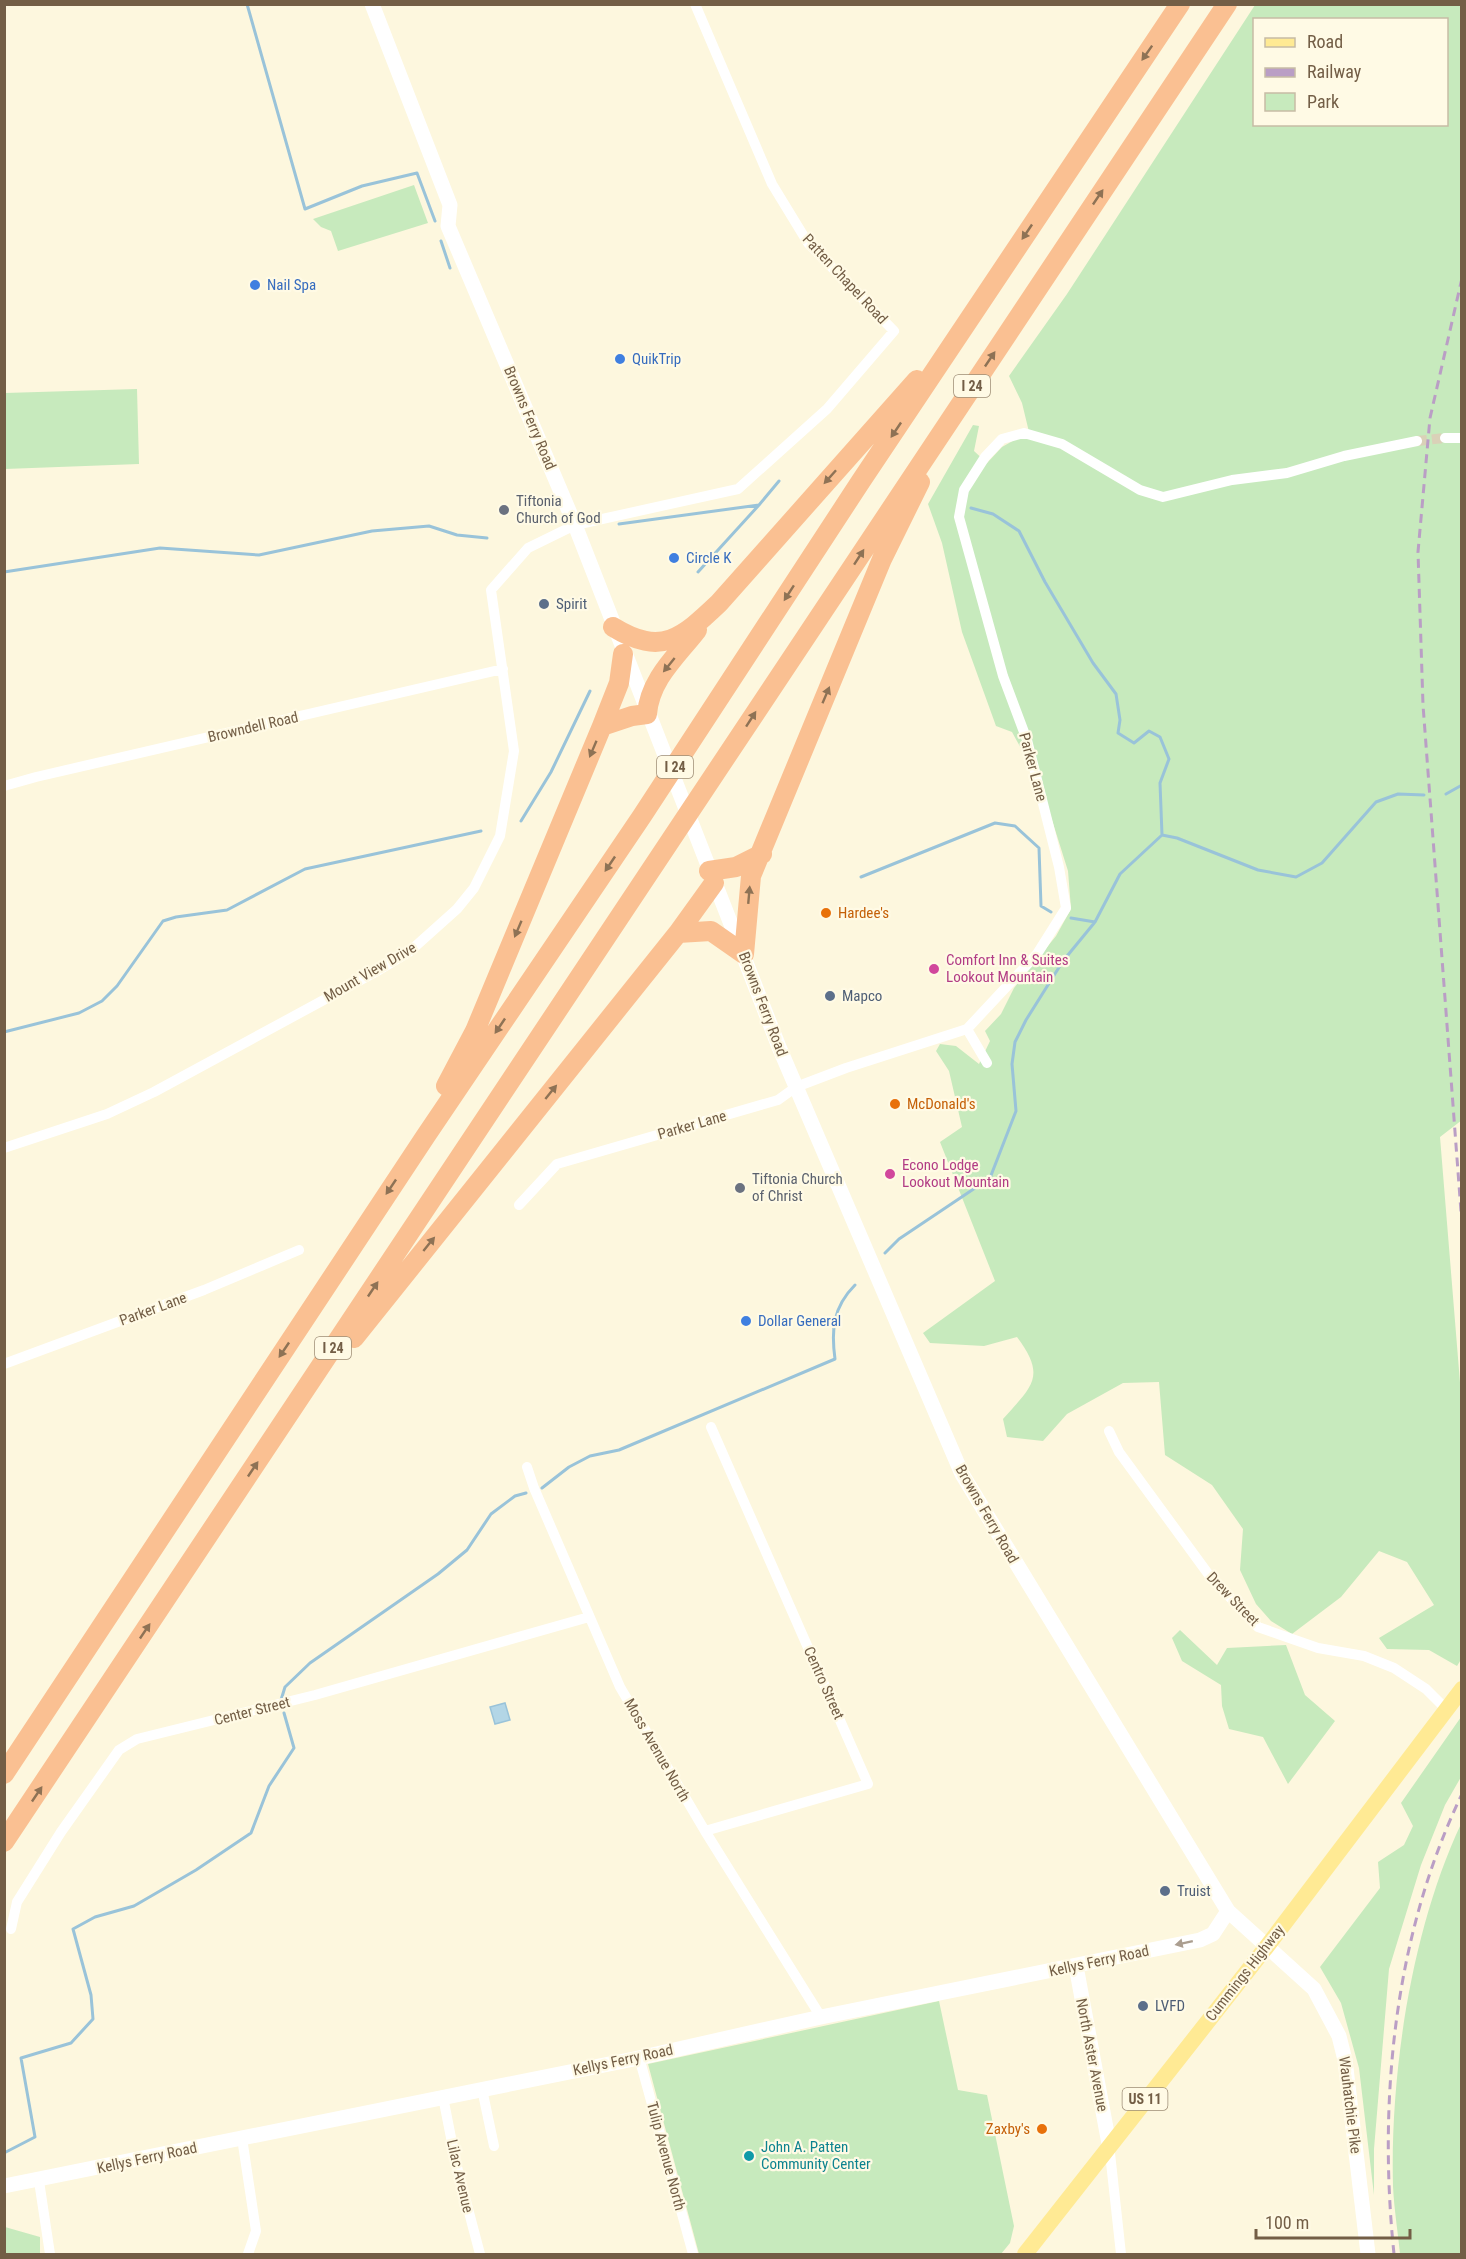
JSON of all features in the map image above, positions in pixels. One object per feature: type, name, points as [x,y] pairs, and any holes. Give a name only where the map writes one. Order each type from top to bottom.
[{"type":"highway","name":"I 24","points":[[4,1774],[425,1137],[642,816],[1180,4]]},
{"type":"highway","name":"I 24","points":[[4,1842],[1227,4]]},
{"type":"highway","points":[[602,726],[632,716],[647,714],[648,696],[654,684],[719,603],[967,324]]},
{"type":"highway","points":[[678,933],[711,931],[744,954],[751,876],[882,559],[918,488],[932,445]]},
{"type":"highway","points":[[613,627],[632,639],[661,643],[679,637],[719,603]]},
{"type":"highway","points":[[425,1137],[434,1109],[475,1031],[602,726],[619,683],[623,654]]},
{"type":"highway","points":[[274,1438],[678,933],[712,877],[762,854]]},
{"type":"main road","name":"Cummings Highway","points":[[1025,2254],[1268,1944],[1461,1689]]},
{"type":"street","name":"Browns Ferry Road","points":[[372,4],[450,205],[448,226],[575,525],[623,654],[796,1087],[962,1474],[1228,1911],[1242,1926],[1268,1944]]},
{"type":"street","name":"Patten Chapel Road","points":[[575,525],[738,489],[827,409],[894,331],[808,243],[778,194],[695,4]]},
{"type":"street","name":"Parker Lane","points":[[519,1204],[557,1164],[778,1100],[796,1087],[967,1029],[1003,994],[1037,954],[1066,908],[1059,867],[1027,740],[1003,676],[959,517],[964,490],[985,457],[1002,439],[1024,433],[1062,444],[1140,490],[1163,497],[1232,480],[1287,473],[1344,456],[1417,441]]},
{"type":"street","points":[[1444,438],[1461,438]]},
{"type":"street","name":"Mount View Drive","points":[[4,1148],[107,1114],[154,1092],[379,970],[409,952],[437,929],[474,888],[500,836],[514,751],[491,590],[528,548],[575,525]]},
{"type":"street","name":"Browndell Road","points":[[4,786],[503,669]]},
{"type":"street","points":[[967,1029],[987,1063]]},
{"type":"street","name":"Parker Lane","points":[[4,1364],[204,1290],[299,1251]]},
{"type":"street","name":"Centro Street","points":[[705,1831],[868,1784],[711,1427]]},
{"type":"street","name":"Drew Street","points":[[1109,1431],[1119,1452],[1209,1575],[1258,1627],[1318,1648],[1364,1656],[1395,1668],[1425,1689],[1445,1708]]},
{"type":"street","name":"Moss Avenue North","points":[[527,1467],[620,1687],[705,1831],[821,2017]]},
{"type":"street","name":"Center Street","points":[[11,1929],[17,1902],[61,1832],[119,1750],[137,1739],[315,1695],[589,1617]]},
{"type":"street","name":"Kellys Ferry Road","points":[[4,2186],[39,2181],[1200,1940],[1213,1934],[1228,1911]]},
{"type":"street","name":"Wauhatchie Pike","points":[[1268,1944],[1314,1989],[1339,2036],[1345,2060],[1368,2254]]},
{"type":"street","name":"North Aster Avenue","points":[[1076,1966],[1109,2144]]},
{"type":"street","name":"Tulip Avenue North","points":[[639,2057],[693,2254]]},
{"type":"street","points":[[482,2089],[494,2146]]},
{"type":"street","name":"Lilac Avenue","points":[[443,2097],[456,2163],[480,2254]]},
{"type":"street","points":[[242,2138],[256,2231],[248,2254]]},
{"type":"street","points":[[1109,2144],[1121,2254]]},
{"type":"street","points":[[39,2181],[50,2254]]},
{"type":"green space","points":[[1255,5],[1461,5],[1462,1120],[1440,1137],[1462,1407],[1462,1658],[1457,1666],[1429,1650],[1387,1649],[1379,1638],[1434,1605],[1407,1562],[1379,1551],[1341,1597],[1292,1634],[1271,1621],[1256,1604],[1240,1570],[1243,1529],[1212,1485],[1165,1455],[1159,1382],[1123,1383],[1067,1414],[1043,1441],[1007,1437],[1003,1419],[1028,1389],[1033,1372],[1032,1362],[1017,1337],[984,1346],[930,1343],[923,1333],[995,1281],[940,1142],[962,1127],[949,1071],[936,1051],[940,1044],[956,1046],[979,1064],[990,1041],[985,1031],[1001,1014],[1014,988],[1056,936],[1071,909],[1068,871],[1041,785],[1012,732],[996,726],[962,632],[942,543],[928,504],[973,425],[979,426],[974,451],[987,463],[1002,447],[1029,432],[1022,403],[1009,376],[1067,294]]},
{"type":"green space","points":[[414,185],[428,223],[338,251],[331,231],[321,227],[313,219]]},
{"type":"green space","points":[[137,389],[139,464],[5,469],[5,393]]},
{"type":"green space","points":[[1180,1630],[1217,1665],[1227,1648],[1286,1645],[1305,1695],[1335,1721],[1288,1784],[1263,1737],[1229,1729],[1222,1706],[1221,1685],[1182,1661],[1172,1638]]},
{"type":"green space","points":[[1461,1717],[1461,1777],[1445,1805],[1421,1865],[1389,1969],[1374,2149],[1374,2195],[1359,2068],[1341,2003],[1320,1967],[1380,1888],[1378,1862],[1404,1845],[1413,1826],[1401,1803]]},
{"type":"green space","points":[[1461,1824],[1461,2254],[1400,2254],[1394,2195],[1393,2142],[1400,2048],[1417,1954],[1429,1908]]},
{"type":"green space","points":[[939,2001],[958,2090],[987,2095],[1014,2226],[1010,2243],[1001,2254],[699,2254],[648,2064]]},
{"type":"green space","points":[[5,2227],[40,2237],[40,2254],[5,2254]]},
{"type":"water","points":[[505,1703],[510,1720],[495,1724],[490,1707]]},
{"type":"waterway","points":[[247,4],[305,209],[362,186],[417,173],[435,221]]},
{"type":"waterway","points":[[441,241],[450,268]]},
{"type":"waterway","points":[[619,524],[759,505],[779,481]]},
{"type":"waterway","points":[[698,572],[759,505]]},
{"type":"waterway","points":[[885,1253],[899,1239],[990,1178],[1016,1111],[1012,1064],[1015,1042],[1026,1020],[1063,961],[1095,922],[1120,874],[1162,835],[1160,783],[1169,759],[1160,737],[1149,731],[1134,743],[1118,733],[1120,720],[1116,694],[1093,663],[1045,582],[1019,531],[993,514],[971,508]]},
{"type":"waterway","points":[[4,572],[160,548],[259,555],[372,531],[429,526],[457,535],[487,538]]},
{"type":"waterway","points":[[521,821],[551,772],[590,691]]},
{"type":"waterway","points":[[1446,794],[1462,785]]},
{"type":"waterway","points":[[1162,835],[1177,838],[1258,870],[1296,877],[1322,863],[1376,802],[1398,794],[1424,795]]},
{"type":"waterway","points":[[861,877],[995,823],[1015,826],[1039,848],[1041,906],[1051,912]]},
{"type":"waterway","points":[[4,1032],[79,1013],[102,1001],[117,986],[163,921],[227,910],[305,869],[481,831]]},
{"type":"waterway","points":[[1071,918],[1095,922]]},
{"type":"waterway","points":[[542,1488],[569,1467],[590,1456],[619,1450],[835,1359],[833,1338],[835,1319],[842,1302],[855,1285]]},
{"type":"waterway","points":[[281,1700],[285,1687],[310,1663],[438,1574],[467,1550],[491,1514],[515,1496],[526,1493]]},
{"type":"waterway","points":[[4,2153],[35,2137],[21,2058],[71,2043],[93,2019],[91,1995],[73,1929],[95,1917],[134,1906],[196,1870],[251,1833],[269,1786],[294,1748],[284,1713]]},
{"type":"tunnel","points":[[1417,441],[1445,438]]},
{"type":"railway","points":[[1462,278],[1430,418],[1418,552],[1423,705],[1462,1225]]},
{"type":"railway","points":[[1394,2254],[1388,2137],[1397,2020],[1406,1961],[1420,1904],[1439,1848],[1462,1794]]},
{"type":"place","name":"Nail Spa","points":[[255,285]]},
{"type":"place","name":"QuikTrip","points":[[620,359]]},
{"type":"place","name":"Tiftonia Church of God","points":[[504,510]]},
{"type":"place","name":"Circle K","points":[[674,558]]},
{"type":"place","name":"Spirit","points":[[544,604]]},
{"type":"place","name":"Hardee's","points":[[826,913]]},
{"type":"place","name":"Comfort Inn & Suites Lookout Mountain","points":[[934,969]]},
{"type":"place","name":"Mapco","points":[[830,996]]},
{"type":"place","name":"McDonald's","points":[[895,1104]]},
{"type":"place","name":"Econo Lodge Lookout Mountain","points":[[890,1174]]},
{"type":"place","name":"Tiftonia Church of Christ","points":[[740,1188]]},
{"type":"place","name":"Dollar General","points":[[746,1321]]},
{"type":"place","name":"Truist","points":[[1165,1891]]},
{"type":"place","name":"LVFD","points":[[1143,2006]]},
{"type":"place","name":"Zaxby's","points":[[1042,2129]]},
{"type":"place","name":"John A. Patten Community Center","points":[[749,2156]]}]
